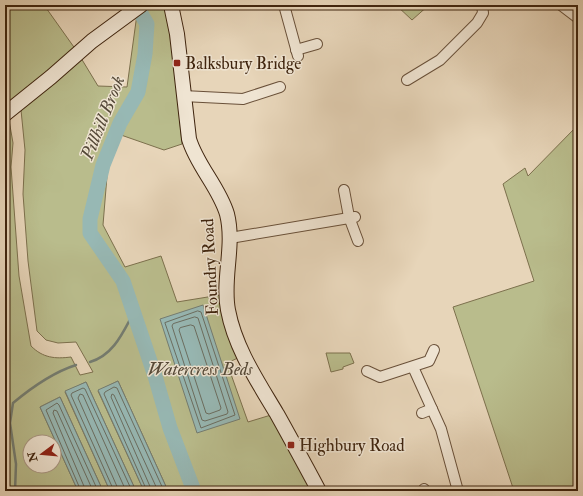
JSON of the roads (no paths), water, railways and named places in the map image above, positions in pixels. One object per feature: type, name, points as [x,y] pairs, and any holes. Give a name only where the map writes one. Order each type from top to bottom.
[{"type":"street","name":"Foundry Road","points":[[170,5],[177,34],[183,96],[192,148],[222,201],[227,217],[230,238],[227,293],[228,310],[234,330],[251,368],[319,491]]},
{"type":"street","points":[[284,5],[297,53],[317,44]]},
{"type":"street","points":[[407,80],[440,60],[478,23],[482,13],[482,5]]},
{"type":"street","points":[[561,5],[578,18]]},
{"type":"street","points":[[5,114],[51,77],[92,41],[135,9]]},
{"type":"street","points":[[183,96],[243,99],[280,87]]},
{"type":"street","points":[[344,190],[358,241]]},
{"type":"street","points":[[230,238],[352,217]]},
{"type":"street","points":[[367,371],[380,377],[429,361],[434,350]]},
{"type":"street","points":[[413,366],[444,438],[454,490]]},
{"type":"street","points":[[422,413],[432,409]]},
{"type":"water","name":"Watercress Beds","points":[[203,305],[240,419],[197,433],[160,319]]},
{"type":"water","name":"Watercress Beds","points":[[118,381],[168,491],[144,491],[98,390]]},
{"type":"water","points":[[86,382],[136,491],[110,491],[65,391]]},
{"type":"water","points":[[60,397],[103,491],[78,491],[62,456],[62,434],[52,434],[40,407]]},
{"type":"waterway","name":"Pillhill Brook","points":[[136,5],[147,24],[145,54],[138,92],[120,123],[103,165],[90,219],[90,233],[123,281],[155,376],[170,428],[194,491]]},
{"type":"waterway","points":[[90,362],[98,359],[112,348],[122,335],[134,312]]},
{"type":"waterway","points":[[15,491],[16,464],[10,423],[13,403],[43,381],[76,365]]},
{"type":"place","name":"Balksbury Bridge","points":[[177,63]]},
{"type":"place","name":"Highbury Road","points":[[291,445]]}]
